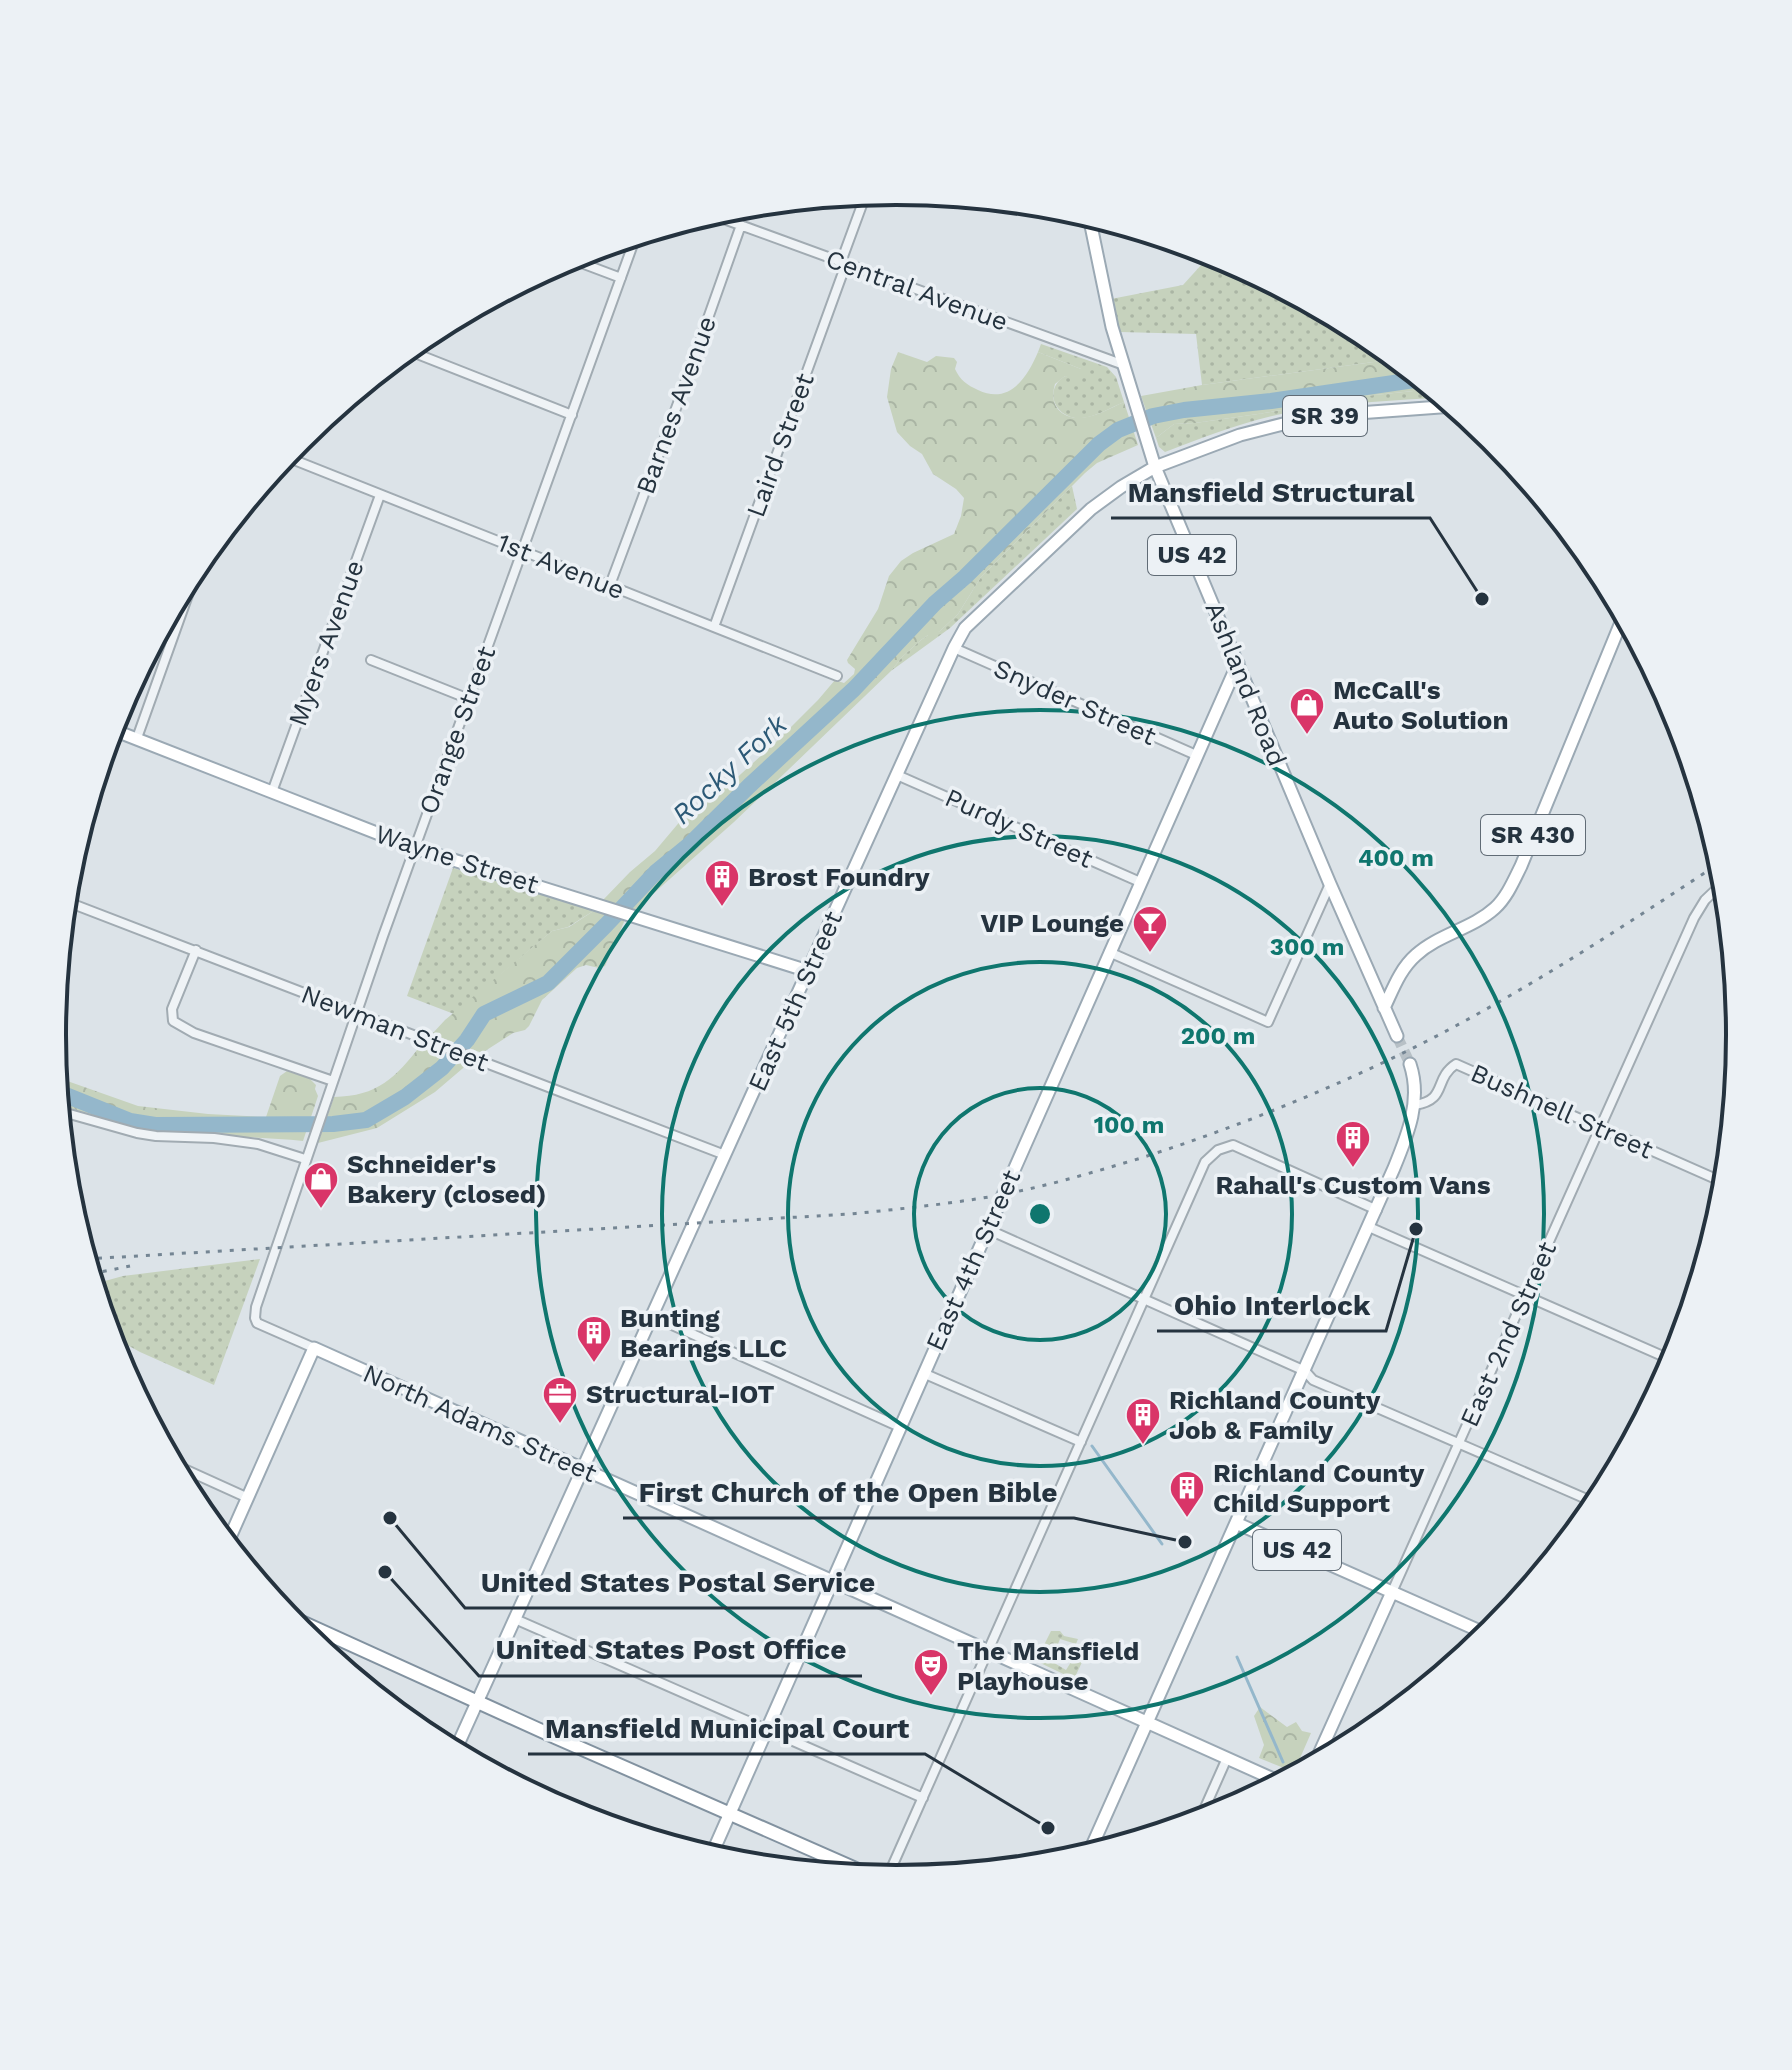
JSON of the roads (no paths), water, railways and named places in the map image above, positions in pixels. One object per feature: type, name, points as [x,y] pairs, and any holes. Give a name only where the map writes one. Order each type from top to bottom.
[{"type":"highway","points":[[316,1629],[842,1863]]},
{"type":"main road","name":"Ashland Road","points":[[1091,229],[1106,305],[1155,467],[1384,1008]]},
{"type":"main road","name":"East 5th Street","points":[[460,1741],[954,648],[970,623],[1078,519],[1108,495],[1155,467],[1240,435],[1291,422],[1344,414],[1438,407]]},
{"type":"main road","name":"SR 430","points":[[1384,1008],[1400,975],[1418,953],[1483,918],[1504,897],[1521,866],[1619,627]]},
{"type":"main road","name":"East 4th Street","points":[[716,1845],[1238,663]]},
{"type":"main road","name":"Wayne Street","points":[[123,733],[415,848],[808,971]]},
{"type":"main road","name":"US 42","points":[[1384,1008],[1397,1036]]},
{"type":"main road","name":"US 42","points":[[1410,1064],[1415,1105],[1405,1142],[1236,1523],[1475,1629]]},
{"type":"main road","name":"North Adams Street","points":[[314,1348],[1268,1776]]},
{"type":"main road","points":[[232,1532],[314,1348]]},
{"type":"main road","points":[[1094,1841],[1236,1523]]},
{"type":"main road","name":"East 2nd Street","points":[[1322,1747],[1392,1592]]},
{"type":"street","name":"Laird Street","points":[[714,627],[862,206]]},
{"type":"street","name":"Central Avenue","points":[[731,222],[1124,365]]},
{"type":"street","name":"Barnes Avenue","points":[[610,585],[741,225]]},
{"type":"street","name":"Orange Street","points":[[255,1318],[256,1307],[356,1012],[632,248]]},
{"type":"street","points":[[586,265],[621,278]]},
{"type":"street","points":[[421,355],[572,415]]},
{"type":"street","name":"1st Avenue","points":[[297,461],[837,676]]},
{"type":"street","name":"Myers Avenue","points":[[272,792],[380,495]]},
{"type":"street","points":[[137,738],[182,612]]},
{"type":"street","name":"Snyder Street","points":[[954,648],[1196,755]]},
{"type":"street","points":[[371,660],[469,699]]},
{"type":"street","name":"Purdy Street","points":[[897,775],[1140,882]]},
{"type":"street","points":[[1109,952],[1268,1022],[1330,884]]},
{"type":"street","name":"East 2nd Street","points":[[1392,1592],[1701,904],[1713,892]]},
{"type":"street","name":"Newman Street","points":[[77,905],[725,1155]]},
{"type":"street","points":[[196,950],[172,1009],[173,1021],[183,1028],[331,1086]]},
{"type":"street","name":"Bushnell Street","points":[[1415,1105],[1432,1101],[1446,1073],[1456,1064],[1713,1178]]},
{"type":"street","points":[[70,1114],[144,1134],[258,1144],[306,1157]]},
{"type":"street","points":[[893,1865],[1202,1167],[1218,1150],[1233,1145],[1377,1210]]},
{"type":"street","points":[[1369,1227],[1662,1356]]},
{"type":"street","points":[[987,1229],[1305,1371],[1313,1380],[1584,1498]]},
{"type":"street","points":[[652,1316],[900,1427]]},
{"type":"street","name":"North Adams Street","points":[[255,1318],[257,1323],[314,1348]]},
{"type":"street","points":[[923,1373],[1081,1442]]},
{"type":"street","points":[[191,1472],[248,1498]]},
{"type":"street","points":[[515,1619],[923,1798]]},
{"type":"street","points":[[1206,1805],[1227,1758]]},
{"type":"waterway","name":"Rocky Fork","points":[[69,1096],[130,1121],[155,1125],[333,1124],[366,1120],[405,1097],[442,1068],[467,1040],[484,1014],[548,983],[656,872],[689,845],[854,689],[935,603],[1099,444],[1118,430],[1153,416],[1184,410],[1406,381]]},
{"type":"waterway","points":[[1092,1446],[1162,1544]]},
{"type":"waterway","points":[[1237,1657],[1283,1762]]},
{"type":"tunnel","points":[[1397,1036],[1410,1064]]},
{"type":"railway","points":[[97,1258],[850,1214],[962,1201],[1036,1187],[1141,1158],[1208,1135],[1373,1067],[1526,986],[1709,870]]},
{"type":"railway","points":[[101,1272],[130,1266]]},
{"type":"place","name":"Mansfield Structural","points":[[1482,599]]},
{"type":"place","name":"McCall's Auto Solution","points":[[1307,736]]},
{"type":"place","name":"Brost Foundry","points":[[722,908]]},
{"type":"place","name":"VIP Lounge","points":[[1150,954]]},
{"type":"place","name":"Rahall's Custom Vans","points":[[1353,1169]]},
{"type":"place","name":"Schneider's Bakery (closed)","points":[[321,1210]]},
{"type":"place","name":"Ohio Interlock","points":[[1416,1229]]},
{"type":"place","name":"Bunting Bearings LLC","points":[[594,1364]]},
{"type":"place","name":"Structural-IOT","points":[[560,1425]]},
{"type":"place","name":"Richland County Job & Family","points":[[1143,1446]]},
{"type":"place","name":"United States Postal Service","points":[[390,1518]]},
{"type":"place","name":"Richland County Child Support","points":[[1187,1519]]},
{"type":"place","name":"First Church of the Open Bible","points":[[1185,1542]]},
{"type":"place","name":"United States Post Office","points":[[385,1572]]},
{"type":"place","name":"The Mansfield Playhouse","points":[[931,1697]]},
{"type":"place","name":"Mansfield Municipal Court","points":[[1048,1828]]}]
